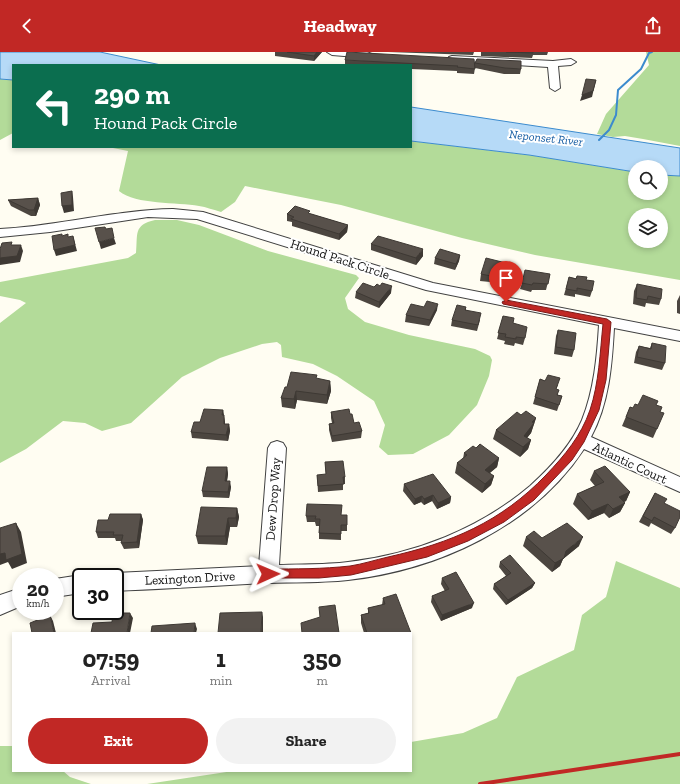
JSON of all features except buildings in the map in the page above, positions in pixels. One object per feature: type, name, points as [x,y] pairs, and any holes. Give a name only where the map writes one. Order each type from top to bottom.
[{"type":"street","points":[[332,52],[380,55]]},
{"type":"street","points":[[443,58],[553,64],[571,62]]},
{"type":"street","points":[[553,64],[555,88]]},
{"type":"street","name":"Hound Pack Circle","points":[[0,233],[53,229],[142,213],[170,212],[198,215],[431,287],[680,336]]},
{"type":"street","name":"Lexington Drive","points":[[124,582],[268,574],[319,574],[351,571],[427,553],[464,538],[501,519],[530,497],[550,478],[581,440],[594,410],[602,380],[607,322]]},
{"type":"street","name":"Atlantic Court","points":[[581,440],[680,485]]},
{"type":"street","name":"Dew Drop Way","points":[[268,574],[277,448]]},
{"type":"street","points":[[0,605],[12,600]]},
{"type":"green space","points":[[646,52],[680,52],[680,146],[625,136],[613,137],[597,134],[606,114],[649,65]]},
{"type":"green space","points":[[0,79],[12,80],[12,134],[0,140]]},
{"type":"green space","points":[[412,141],[529,155],[628,171],[628,200],[668,200],[668,175],[680,176],[680,280],[535,255],[462,238],[341,205],[245,186],[235,202],[221,212],[199,206],[136,199],[126,196],[119,191],[128,151],[113,148],[412,148]]},
{"type":"green space","points":[[155,220],[177,220],[199,225],[268,251],[356,275],[359,278],[345,298],[348,309],[365,322],[409,335],[475,349],[490,356],[492,360],[489,376],[477,405],[449,435],[413,454],[388,455],[379,447],[385,425],[374,401],[337,376],[313,364],[282,357],[281,345],[277,342],[262,344],[220,358],[182,377],[131,423],[102,431],[85,423],[63,421],[26,449],[0,463],[0,323],[26,303],[20,300],[0,296],[0,282],[128,258],[136,253],[137,236],[140,228],[148,222]]},
{"type":"green space","points":[[616,561],[680,588],[680,784],[147,784],[226,772],[412,772],[412,742],[463,733],[497,718],[517,677],[574,650],[582,615],[606,597]]},
{"type":"green space","points":[[0,746],[12,746],[12,772],[64,772],[70,777],[91,784],[0,784]]},
{"type":"water","points":[[0,52],[100,52],[156,64],[12,64],[12,80],[0,79]]},
{"type":"water","name":"Neponset River","points":[[412,107],[680,148],[680,176],[668,175],[668,160],[628,160],[628,171],[529,155],[412,141]]},
{"type":"waterway","points":[[599,140],[609,130],[616,115],[618,90],[641,69],[649,53],[652,52]]},
{"type":"railway","points":[[480,784],[680,754]]},
{"type":"route","points":[[268,574],[319,574],[351,571],[427,553],[464,538],[501,519],[530,497],[568,458],[581,440],[594,410],[602,380],[607,322],[506,302]]}]
